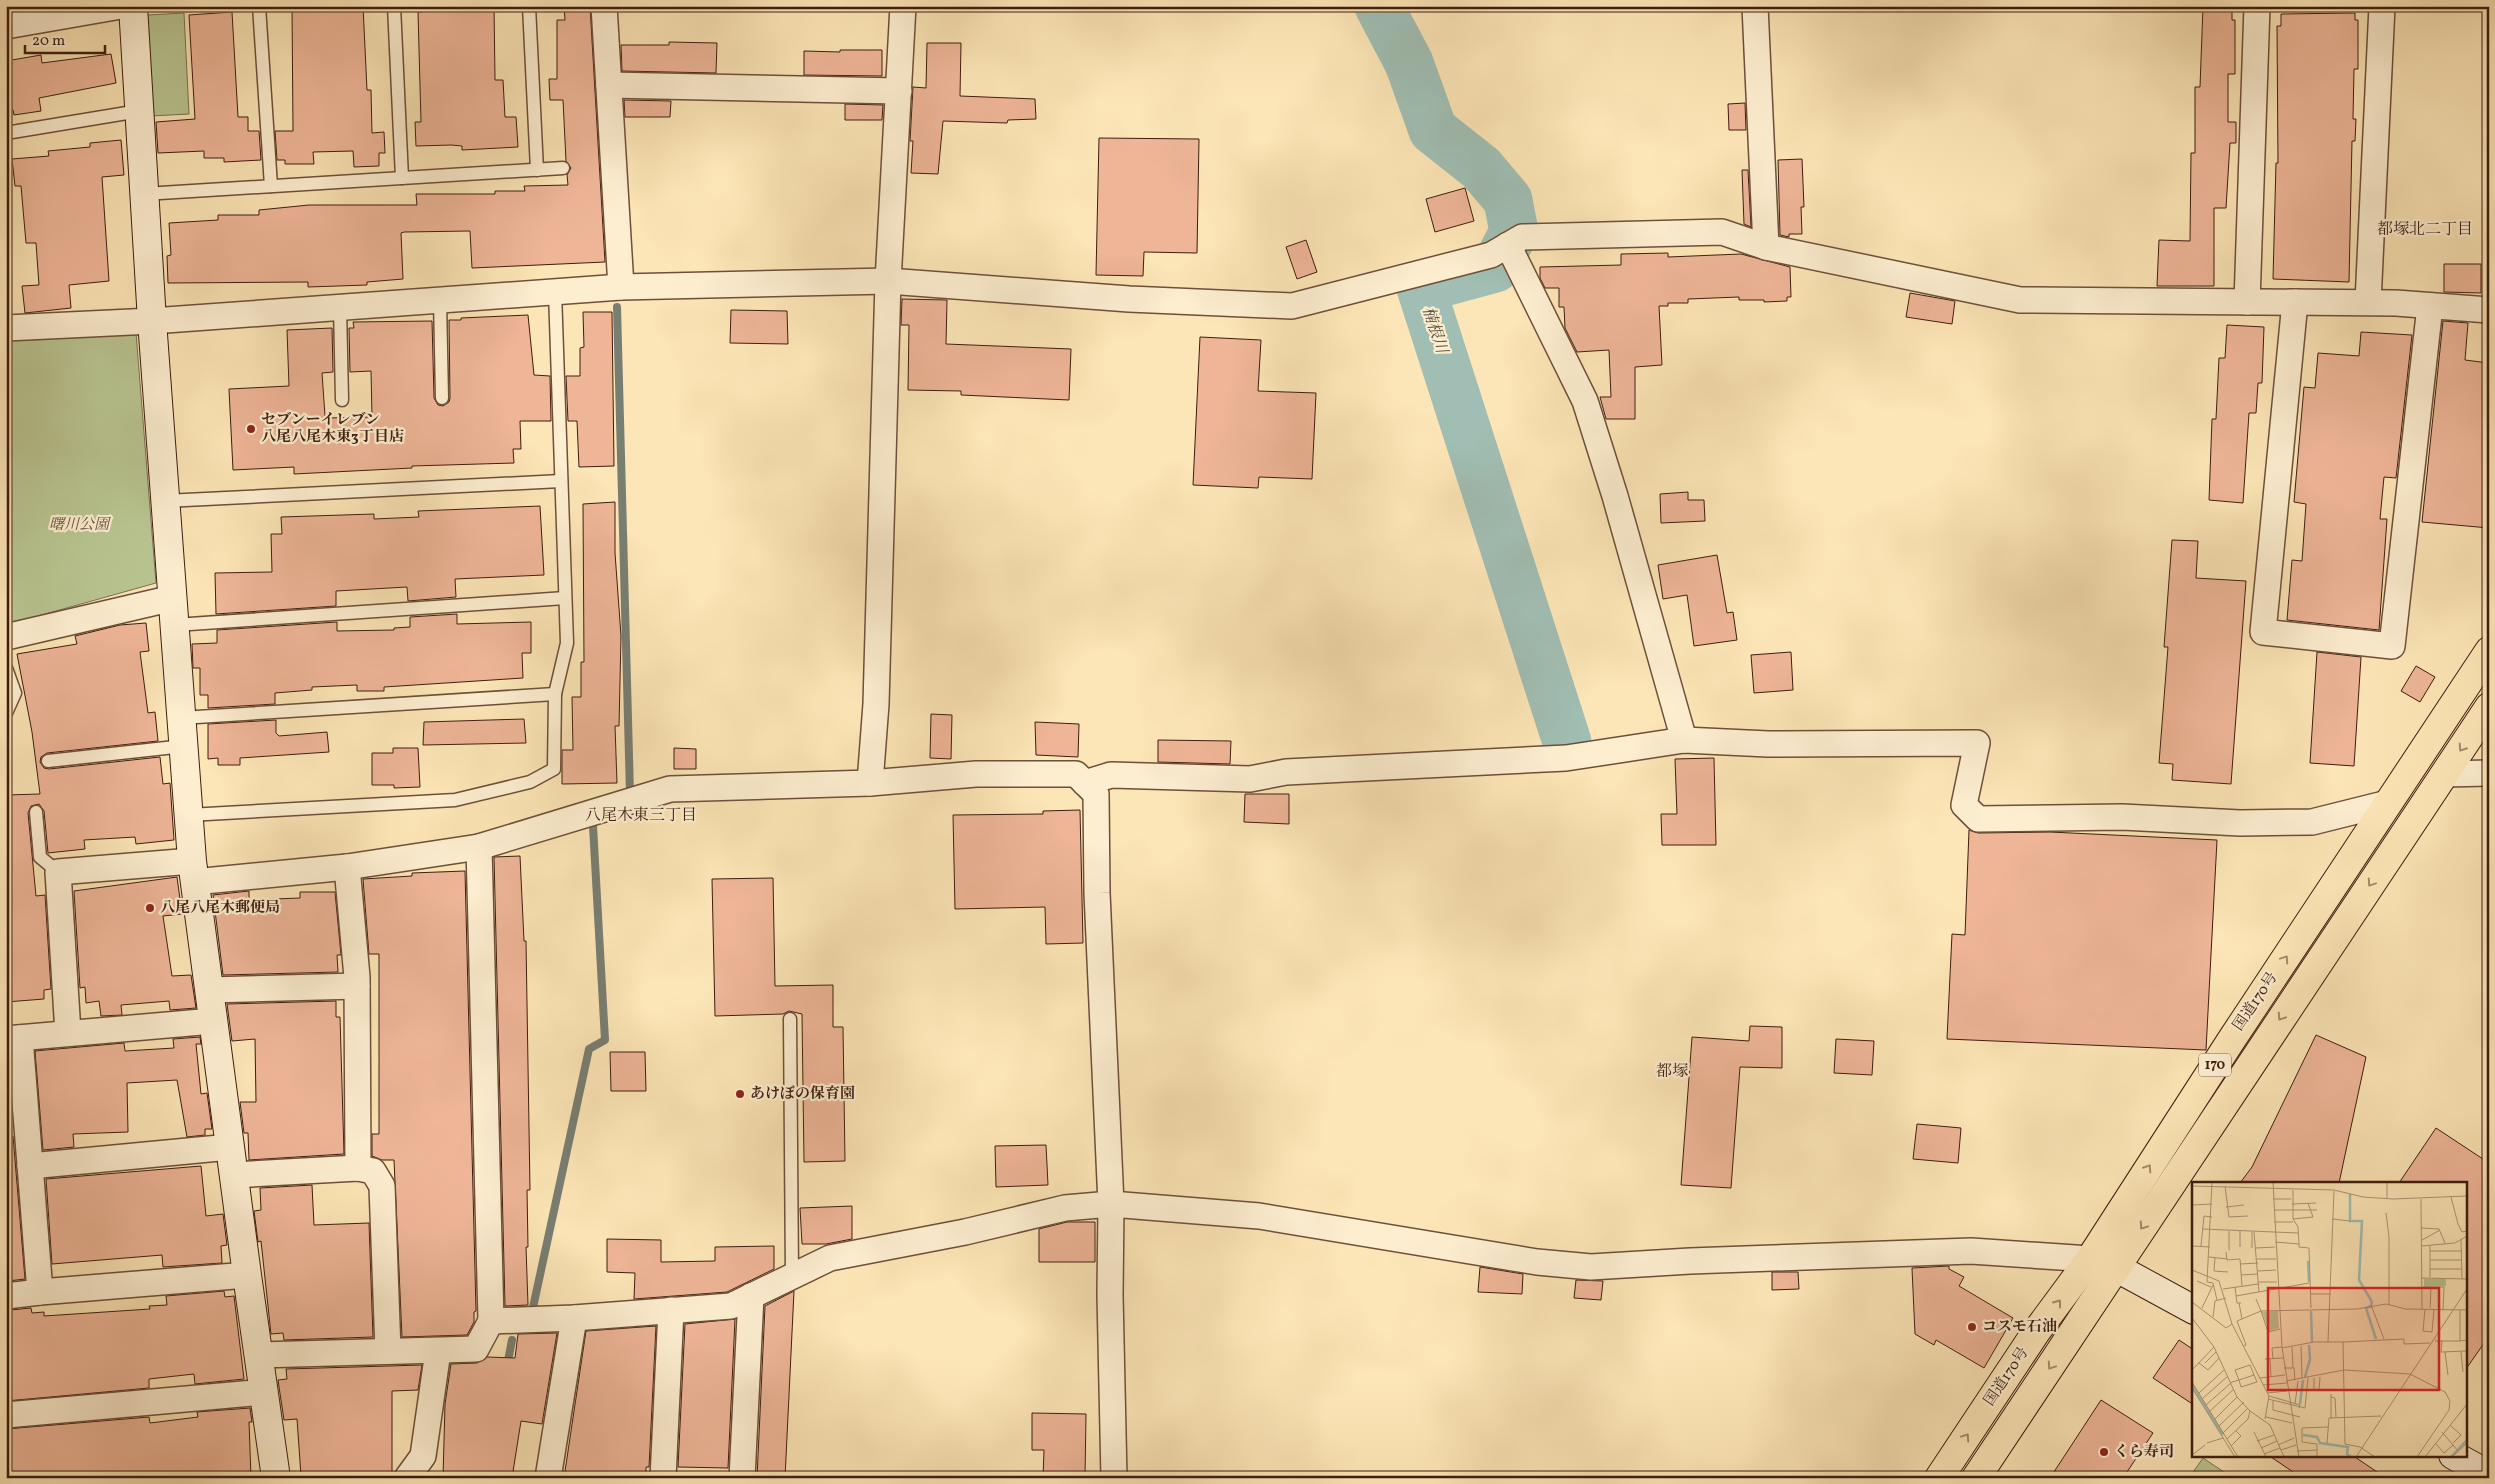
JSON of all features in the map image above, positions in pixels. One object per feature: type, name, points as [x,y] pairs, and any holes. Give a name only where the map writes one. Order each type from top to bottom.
[{"type":"highway","name":"国道170号","points":[[1976,1478],[2232,1039],[2489,651]]},
{"type":"highway","name":"国道170号","points":[[1940,1478],[2036,1332],[2103,1263],[2489,707]]},
{"type":"street","points":[[6,26],[121,6]]},
{"type":"street","points":[[133,6],[152,321],[193,871],[276,1478]]},
{"type":"street","points":[[604,6],[621,287]]},
{"type":"street","points":[[870,783],[876,694],[888,281],[903,6]]},
{"type":"street","points":[[1755,6],[1766,247]]},
{"type":"street","points":[[2247,302],[2257,6]]},
{"type":"street","points":[[2368,302],[2382,6]]},
{"type":"street","points":[[609,85],[899,91]]},
{"type":"street","points":[[6,328],[152,321],[621,287],[888,281],[1129,299],[1292,306],[1491,255],[1522,237],[1722,232],[1766,247],[2020,300],[2368,302],[2489,310]]},
{"type":"street","points":[[1508,245],[1585,401],[1615,496],[1684,740]]},
{"type":"street","points":[[2295,302],[2264,632],[2392,646],[2430,306]]},
{"type":"street","points":[[6,637],[172,598]]},
{"type":"street","points":[[1085,783],[1112,775],[1250,779],[1286,772],[1566,758],[1684,740],[1768,744],[1977,743],[1964,805],[1978,819],[2122,817],[2240,823],[2312,822],[2388,803]]},
{"type":"street","points":[[2444,774],[2489,772]]},
{"type":"street","points":[[68,1033],[58,872],[347,867],[479,847],[670,789],[870,783],[976,774],[1076,774],[1096,794],[1098,893],[1112,1204],[1110,1295],[1114,1478]]},
{"type":"street","points":[[259,1355],[476,1349],[491,1320],[479,847]]},
{"type":"street","points":[[347,867],[357,986],[358,1168]]},
{"type":"street","points":[[209,990],[357,986]]},
{"type":"street","points":[[40,1292],[30,1166],[13,1038],[213,1021]]},
{"type":"street","points":[[30,1166],[230,1147]]},
{"type":"street","points":[[234,1174],[358,1168],[373,1171],[382,1186],[388,1351]]},
{"type":"street","points":[[491,1320],[574,1318],[731,1306],[830,1258],[964,1232],[1065,1208],[1112,1204],[1259,1216],[1537,1262],[1591,1267],[1690,1261],[1971,1251],[2103,1263],[2192,1309]]},
{"type":"street","points":[[6,1296],[247,1275]]},
{"type":"street","points":[[742,1478],[752,1296]]},
{"type":"street","points":[[663,1478],[671,1310]]},
{"type":"street","points":[[548,1478],[574,1318]]},
{"type":"street","points":[[407,1478],[423,1456],[438,1351]]},
{"type":"street","points":[[6,1415],[264,1392]]},
{"type":"street","points":[[2455,1456],[2489,1475]]},
{"type":"lane","points":[[259,6],[271,186]]},
{"type":"lane","points":[[394,6],[402,178]]},
{"type":"lane","points":[[529,6],[537,170]]},
{"type":"lane","points":[[6,134],[139,111]]},
{"type":"lane","points":[[144,194],[563,168]]},
{"type":"lane","points":[[189,816],[455,800],[530,782],[554,769],[555,694],[567,643],[555,292]]},
{"type":"lane","points":[[440,300],[442,398]]},
{"type":"lane","points":[[340,307],[342,400]]},
{"type":"lane","points":[[165,501],[561,481]]},
{"type":"lane","points":[[175,625],[565,598]]},
{"type":"lane","points":[[6,668],[15,693],[6,713]]},
{"type":"lane","points":[[181,718],[555,694]]},
{"type":"lane","points":[[48,761],[184,746]]},
{"type":"lane","points":[[36,812],[40,858],[58,872]]},
{"type":"lane","points":[[790,1019],[792,1276]]},
{"type":"green space","points":[[184,13],[189,114],[151,116],[147,15]]},
{"type":"green space","name":"曙川公園","points":[[136,333],[156,583],[13,623],[6,619],[6,339]]},
{"type":"green space","points":[[2203,1458],[2233,1478],[2189,1478]]},
{"type":"building","points":[[292,6],[363,6],[367,90],[371,90],[372,133],[384,132],[385,153],[379,153],[379,166],[354,167],[353,151],[313,152],[314,164],[285,164],[285,160],[277,160],[275,131],[293,131]]},
{"type":"building","points":[[422,6],[494,6],[495,80],[503,80],[505,117],[516,117],[518,147],[462,150],[462,146],[451,145],[416,146],[415,122],[421,122],[418,12],[422,12]]},
{"type":"building","points":[[564,6],[590,6],[605,262],[472,268],[470,231],[404,232],[401,233],[403,279],[367,282],[367,285],[308,287],[308,282],[168,283],[167,256],[171,255],[169,223],[218,220],[218,215],[259,215],[259,210],[309,205],[417,205],[416,194],[495,194],[495,191],[525,191],[524,186],[568,185],[567,175],[571,168],[566,161],[563,100],[550,100],[549,79],[557,79],[557,20],[565,20]]},
{"type":"building","points":[[2203,6],[2232,6],[2232,20],[2235,20],[2235,74],[2228,74],[2228,122],[2236,122],[2236,143],[2230,143],[2226,208],[2214,208],[2214,286],[2157,286],[2159,240],[2190,241],[2191,153],[2195,153],[2195,87],[2200,87]]},
{"type":"building","points":[[232,12],[238,117],[248,117],[248,131],[259,131],[261,160],[224,162],[224,158],[204,158],[204,151],[158,153],[156,122],[195,119],[189,15]]},
{"type":"building","points":[[2355,13],[2355,20],[2358,20],[2358,69],[2354,69],[2353,119],[2356,119],[2355,141],[2352,141],[2349,282],[2273,279],[2276,163],[2278,163],[2277,26],[2281,26],[2281,14]]},
{"type":"building","points":[[669,42],[717,43],[716,73],[622,71],[621,45],[669,45]]},
{"type":"building","points":[[927,43],[961,43],[960,96],[1035,99],[1036,119],[1008,120],[1007,123],[943,121],[938,174],[911,173],[913,141],[910,141],[913,87],[926,88]]},
{"type":"building","points":[[840,50],[882,50],[882,76],[804,75],[804,51],[840,52]]},
{"type":"building","points":[[111,54],[116,83],[39,98],[41,111],[14,115],[13,110],[6,111],[6,61],[41,55],[42,63]]},
{"type":"building","points":[[624,100],[671,101],[670,117],[625,117]]},
{"type":"building","points":[[1745,103],[1746,130],[1729,130],[1728,104]]},
{"type":"building","points":[[845,104],[883,105],[882,120],[845,120]]},
{"type":"building","points":[[1099,138],[1199,139],[1197,253],[1144,252],[1143,276],[1096,275]]},
{"type":"building","points":[[121,140],[124,175],[102,177],[109,281],[69,285],[71,308],[25,313],[22,286],[39,285],[36,243],[26,243],[21,186],[15,186],[12,159],[49,156],[48,151],[90,147],[90,143]]},
{"type":"building","points":[[1802,159],[1804,207],[1801,207],[1802,234],[1789,234],[1789,237],[1780,235],[1778,160]]},
{"type":"building","points":[[1742,170],[1748,170],[1751,227],[1744,224]]},
{"type":"building","points":[[1465,188],[1474,221],[1435,232],[1426,199]]},
{"type":"building","points":[[1306,240],[1317,272],[1297,279],[1286,247]]},
{"type":"building","points":[[1668,253],[1668,257],[1741,254],[1790,267],[1791,297],[1787,297],[1787,301],[1764,302],[1764,300],[1739,300],[1739,297],[1688,299],[1688,303],[1668,303],[1668,306],[1659,306],[1662,365],[1635,367],[1635,419],[1606,419],[1600,397],[1611,397],[1609,350],[1577,352],[1565,328],[1564,307],[1559,307],[1559,288],[1545,288],[1540,278],[1540,267],[1621,265],[1621,254]]},
{"type":"building","points":[[2444,264],[2481,264],[2481,293],[2444,292]]},
{"type":"building","points":[[1910,293],[1955,301],[1952,324],[1906,317]]},
{"type":"building","points":[[902,299],[947,300],[946,344],[1071,349],[1069,400],[961,395],[961,391],[908,390],[909,325],[901,325]]},
{"type":"building","points":[[731,310],[787,311],[788,344],[730,343]]},
{"type":"building","points":[[583,312],[612,312],[614,466],[579,467],[577,421],[568,421],[566,376],[580,376],[580,348],[584,347]]},
{"type":"building","points":[[528,315],[534,375],[550,376],[551,421],[520,421],[521,449],[513,449],[514,463],[412,466],[412,468],[294,474],[294,467],[233,470],[229,389],[289,386],[287,330],[332,328],[333,372],[322,373],[325,416],[328,415],[328,418],[372,417],[371,371],[350,372],[349,328],[354,328],[353,322],[432,321],[434,398],[438,405],[443,406],[449,402],[450,398],[449,320]]},
{"type":"building","points":[[2443,321],[2468,323],[2465,360],[2489,363],[2489,528],[2422,522]]},
{"type":"building","points":[[2227,325],[2264,327],[2262,383],[2258,383],[2256,413],[2249,413],[2243,503],[2209,500],[2212,419],[2216,419],[2219,358],[2225,358]]},
{"type":"building","points":[[2361,332],[2412,335],[2396,478],[2384,477],[2380,519],[2387,519],[2379,630],[2287,620],[2292,560],[2302,561],[2306,504],[2294,502],[2304,387],[2315,388],[2318,353],[2359,356]]},
{"type":"building","points":[[1200,337],[1261,340],[1258,391],[1316,393],[1312,479],[1259,477],[1258,488],[1193,485]]},
{"type":"building","points":[[1688,492],[1688,500],[1704,500],[1705,521],[1661,523],[1660,494]]},
{"type":"building","points":[[615,502],[615,553],[621,636],[619,726],[615,726],[617,783],[562,784],[562,750],[573,750],[572,697],[581,697],[581,662],[584,662],[583,504]]},
{"type":"building","points":[[540,506],[544,575],[455,579],[456,597],[408,601],[407,587],[336,591],[336,606],[216,614],[215,573],[272,572],[271,534],[282,534],[281,517],[374,514],[374,519],[419,517],[418,511]]},
{"type":"building","points":[[2172,540],[2198,541],[2196,578],[2246,581],[2231,784],[2172,780],[2173,764],[2159,763],[2168,647],[2164,647]]},
{"type":"building","points":[[1717,555],[1727,613],[1733,612],[1737,640],[1694,646],[1687,595],[1663,599],[1658,565]]},
{"type":"building","points":[[457,614],[457,624],[531,622],[531,653],[522,653],[523,678],[384,687],[384,691],[357,691],[357,685],[312,687],[312,690],[275,693],[275,704],[208,708],[208,695],[200,695],[200,668],[193,668],[192,644],[217,643],[217,630],[337,622],[337,631],[394,630],[394,628],[410,627],[410,617]]},
{"type":"building","points":[[146,623],[149,651],[140,652],[148,713],[155,712],[158,741],[47,753],[41,757],[40,762],[44,768],[49,769],[160,757],[163,784],[170,783],[174,840],[136,844],[135,837],[84,840],[85,849],[48,853],[44,811],[39,804],[31,806],[28,813],[36,896],[45,895],[51,989],[44,990],[44,999],[6,1002],[6,795],[40,794],[32,732],[17,654],[77,644],[75,636],[120,625]]},
{"type":"building","points":[[1791,652],[1793,690],[1754,693],[1751,655]]},
{"type":"building","points":[[2317,652],[2361,657],[2354,766],[2310,763]]},
{"type":"building","points":[[2416,666],[2435,677],[2420,702],[2401,691]]},
{"type":"building","points":[[931,714],[952,715],[951,759],[930,758]]},
{"type":"building","points":[[524,719],[526,743],[423,745],[424,722]]},
{"type":"building","points":[[276,720],[276,733],[279,736],[327,732],[329,752],[240,758],[240,765],[218,765],[218,758],[208,759],[208,724]]},
{"type":"building","points":[[1035,722],[1079,724],[1078,757],[1036,755]]},
{"type":"building","points":[[1158,740],[1231,741],[1230,764],[1158,762]]},
{"type":"building","points":[[393,748],[418,748],[420,787],[394,788],[394,785],[372,785],[372,753],[393,753]]},
{"type":"building","points":[[674,748],[696,749],[696,769],[674,769]]},
{"type":"building","points":[[1714,758],[1716,845],[1662,845],[1661,814],[1677,814],[1675,759]]},
{"type":"building","points":[[1245,794],[1289,794],[1289,824],[1244,822]]},
{"type":"building","points":[[1080,810],[1083,943],[1046,944],[1045,907],[955,909],[953,815],[1043,814],[1043,811]]},
{"type":"building","points":[[1969,830],[1978,833],[2050,832],[2217,840],[2206,1050],[1947,1039],[1952,934],[1965,935]]},
{"type":"building","points":[[520,856],[524,941],[526,941],[530,1190],[527,1190],[528,1247],[526,1247],[528,1305],[505,1306],[494,857]]},
{"type":"building","points":[[465,871],[476,1311],[474,1312],[474,1322],[467,1335],[402,1337],[394,1160],[382,1160],[372,1156],[372,1134],[379,1134],[379,954],[369,954],[363,879],[412,876],[412,873]]},
{"type":"building","points":[[177,877],[182,914],[163,916],[172,976],[191,975],[196,1008],[170,1010],[169,1001],[121,1005],[122,1015],[101,1016],[99,1001],[86,1003],[85,987],[80,988],[74,891]]},
{"type":"building","points":[[773,878],[775,986],[833,985],[833,1027],[843,1027],[845,1161],[804,1162],[802,1014],[789,1011],[783,1014],[715,1016],[712,879]]},
{"type":"building","points":[[249,891],[249,900],[300,898],[300,892],[335,892],[341,955],[337,955],[338,972],[223,975],[213,895]]},
{"type":"building","points":[[336,1001],[336,1017],[340,1017],[344,1154],[249,1160],[248,1133],[244,1133],[240,1102],[256,1102],[255,1039],[232,1041],[227,1004]]},
{"type":"building","points":[[1750,1026],[1782,1027],[1782,1068],[1740,1067],[1731,1188],[1681,1185],[1692,1037],[1749,1041]]},
{"type":"building","points":[[2316,1035],[2366,1057],[2339,1182],[2241,1182],[2252,1167]]},
{"type":"building","points":[[200,1037],[201,1044],[196,1044],[201,1094],[207,1093],[212,1129],[205,1129],[205,1135],[187,1137],[177,1080],[127,1083],[128,1132],[73,1134],[74,1147],[43,1150],[35,1051],[124,1043],[125,1051],[174,1048],[173,1039]]},
{"type":"building","points":[[1836,1039],[1874,1041],[1872,1075],[1834,1073]]},
{"type":"building","points":[[610,1052],[645,1052],[646,1091],[611,1091]]},
{"type":"building","points":[[1917,1124],[1961,1128],[1958,1163],[1913,1159]]},
{"type":"building","points":[[2436,1128],[2489,1163],[2489,1336],[2468,1366],[2468,1182],[2400,1182]]},
{"type":"building","points":[[13,1136],[25,1279],[8,1281],[6,1137]]},
{"type":"building","points":[[1046,1145],[1048,1185],[996,1187],[995,1146]]},
{"type":"building","points":[[201,1166],[206,1216],[223,1214],[227,1245],[221,1246],[222,1263],[163,1267],[162,1255],[52,1264],[46,1179]]},
{"type":"building","points":[[312,1185],[314,1225],[369,1223],[373,1337],[284,1340],[283,1333],[271,1334],[261,1241],[258,1242],[254,1211],[261,1210],[260,1188]]},
{"type":"building","points":[[852,1206],[852,1239],[826,1244],[802,1244],[800,1208]]},
{"type":"building","points":[[1067,1222],[1095,1222],[1095,1262],[1039,1262],[1039,1229]]},
{"type":"building","points":[[607,1239],[661,1240],[661,1262],[715,1261],[715,1247],[774,1246],[774,1269],[727,1292],[634,1299],[635,1273],[607,1272]]},
{"type":"building","points":[[1949,1266],[1949,1269],[1964,1277],[1959,1286],[2013,1318],[1984,1368],[1936,1340],[1934,1345],[1915,1334],[1912,1268]]},
{"type":"building","points":[[1480,1267],[1523,1274],[1522,1294],[1478,1292]]},
{"type":"building","points":[[1772,1272],[1798,1272],[1799,1289],[1772,1290]]},
{"type":"building","points":[[1576,1280],[1603,1281],[1601,1300],[1574,1298]]},
{"type":"building","points":[[224,1291],[225,1297],[234,1296],[244,1379],[195,1384],[194,1374],[149,1379],[149,1388],[6,1401],[6,1358],[10,1357],[8,1314],[11,1314],[11,1310],[31,1308],[32,1313],[44,1312],[44,1316],[150,1309],[149,1306],[167,1305],[166,1296]]},
{"type":"building","points":[[794,1291],[785,1478],[757,1478],[765,1306]]},
{"type":"building","points":[[735,1319],[728,1468],[678,1467],[685,1324]]},
{"type":"building","points":[[656,1326],[649,1467],[646,1467],[646,1478],[564,1478],[586,1331]]},
{"type":"building","points":[[557,1333],[542,1424],[521,1421],[512,1478],[443,1478],[445,1404],[451,1364],[477,1363],[487,1357],[515,1358],[518,1334]]},
{"type":"building","points":[[2179,1340],[2192,1349],[2192,1404],[2153,1378]]},
{"type":"building","points":[[422,1365],[418,1390],[392,1391],[392,1474],[352,1475],[352,1473],[301,1476],[297,1419],[284,1420],[278,1380],[287,1379],[286,1369]]},
{"type":"building","points":[[2101,1400],[2153,1433],[2123,1478],[2050,1478]]},
{"type":"building","points":[[250,1408],[252,1422],[249,1422],[251,1478],[6,1478],[6,1429],[149,1417],[150,1423],[198,1417],[197,1412]]},
{"type":"building","points":[[1032,1413],[1086,1414],[1085,1478],[1043,1478],[1044,1450],[1032,1450]]},
{"type":"building","points":[[2269,1456],[2353,1456],[2386,1478],[2302,1478]]},
{"type":"waterway","name":"楠根川","points":[[1379,6],[1409,63],[1433,130],[1481,168],[1508,200],[1514,232],[1495,268],[1421,288],[1567,742]]},
{"type":"waterway","points":[[617,307],[630,794]]},
{"type":"waterway","points":[[532,1312],[589,1049],[605,1040],[593,826]]},
{"type":"waterway","points":[[507,1366],[512,1340]]},
{"type":"place","name":"セブンーイレブン 八尾八尾木東3丁目店","points":[[251,429]]},
{"type":"place","name":"八尾八尾木郵便局","points":[[150,908]]},
{"type":"place","name":"あけぼの保育園","points":[[740,1094]]},
{"type":"place","name":"コスモ石油","points":[[1972,1327]]},
{"type":"place","name":"くら寿司","points":[[2104,1452]]},
{"type":"district","name":"都塚北二丁目","points":[[2425,230]]},
{"type":"district","name":"八尾木東三丁目","points":[[641,816]]},
{"type":"district","name":"都塚","points":[[1672,1072]]}]
